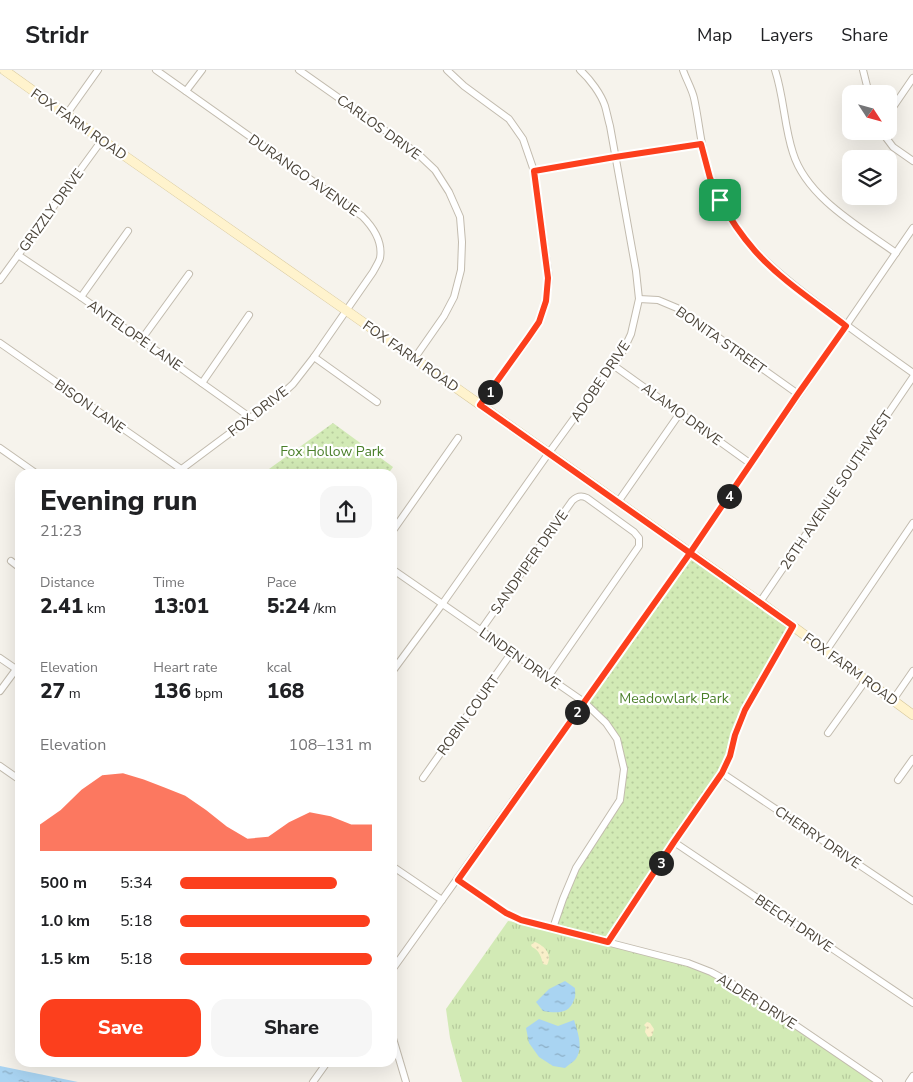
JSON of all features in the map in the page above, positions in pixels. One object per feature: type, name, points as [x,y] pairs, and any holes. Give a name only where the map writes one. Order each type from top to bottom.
[{"type":"street","name":"FOX FARM ROAD","points":[[4,70],[760,602],[913,715]]},
{"type":"street","points":[[66,115],[98,70]]},
{"type":"street","name":"DURANGO AVENUE","points":[[156,70],[371,224],[380,242],[380,258],[347,311]]},
{"type":"street","points":[[186,91],[202,70]]},
{"type":"street","name":"CARLOS DRIVE","points":[[300,70],[423,158],[435,170],[449,192],[460,217],[462,242],[461,270],[454,297],[444,316],[414,359]]},
{"type":"street","points":[[447,70],[464,86],[509,119],[523,139],[534,171],[548,278],[546,301],[539,322],[480,405]]},
{"type":"street","name":"ADOBE DRIVE","points":[[397,665],[623,351],[631,334],[639,299],[636,271],[610,126],[604,105],[596,90],[580,70]]},
{"type":"street","points":[[683,70],[694,97],[701,144],[710,178],[730,220],[742,236],[756,252],[790,283],[846,326],[913,373]]},
{"type":"street","points":[[775,70],[793,154],[802,171],[814,189],[832,207],[896,253]]},
{"type":"street","points":[[863,70],[867,85]]},
{"type":"street","points":[[898,100],[913,78]]},
{"type":"street","name":"GRIZZLY DRIVE","points":[[0,280],[102,140]]},
{"type":"street","points":[[888,140],[893,147],[913,161]]},
{"type":"street","points":[[534,171],[701,144]]},
{"type":"street","points":[[397,963],[690,553],[913,228]]},
{"type":"street","points":[[81,297],[128,231]]},
{"type":"street","name":"ANTELOPE LANE","points":[[18,255],[81,297],[251,418]]},
{"type":"street","points":[[141,340],[189,274]]},
{"type":"street","name":"BONITA STREET","points":[[639,299],[658,300],[677,308],[798,394]]},
{"type":"street","name":"FOX DRIVE","points":[[182,469],[293,384],[347,311]]},
{"type":"street","points":[[202,382],[250,316]]},
{"type":"street","name":"BISON LANE","points":[[0,343],[174,469]]},
{"type":"street","points":[[314,357],[377,402]]},
{"type":"street","name":"ALAMO DRIVE","points":[[613,365],[751,464]]},
{"type":"street","name":"26TH AVENUE SOUTHWEST","points":[[760,602],[913,377]]},
{"type":"street","points":[[618,502],[680,413]]},
{"type":"street","points":[[397,525],[458,438]]},
{"type":"street","points":[[0,448],[30,469]]},
{"type":"street","name":"SANDPIPER DRIVE","points":[[481,630],[574,498],[581,496],[587,498],[634,532],[639,538],[639,546],[548,677]]},
{"type":"street","points":[[826,651],[913,523]]},
{"type":"street","points":[[11,561],[15,564]]},
{"type":"street","name":"LINDEN DRIVE","points":[[397,572],[584,702],[606,723],[617,739],[624,769],[620,800],[576,868],[562,899],[553,928]]},
{"type":"street","points":[[608,942],[722,773],[730,756],[735,735],[745,710],[793,626]]},
{"type":"street","name":"ROBIN COURT","points":[[423,778],[512,652]]},
{"type":"street","points":[[0,658],[15,666]]},
{"type":"street","points":[[0,691],[15,671]]},
{"type":"street","points":[[893,700],[913,671]]},
{"type":"street","points":[[828,733],[866,680]]},
{"type":"street","points":[[898,780],[913,759]]},
{"type":"street","points":[[0,766],[15,776]]},
{"type":"street","name":"CHERRY DRIVE","points":[[722,773],[913,902]]},
{"type":"street","name":"BEECH DRIVE","points":[[674,842],[913,1003]]},
{"type":"street","points":[[397,869],[442,900]]},
{"type":"street","name":"ALDER DRIVE","points":[[458,880],[506,913],[521,920],[688,963],[710,972],[760,1001],[879,1082]]},
{"type":"street","points":[[397,1052],[406,1082]]},
{"type":"street","points":[[313,1082],[324,1067]]},
{"type":"street","points":[[909,1082],[913,1076]]},
{"type":"green space","name":"Fox Hollow Park","points":[[333,423],[393,467],[392,469],[269,469]]},
{"type":"green space","name":"Meadowlark Park","points":[[690,553],[793,626],[745,710],[730,756],[608,942],[553,928],[576,868],[619,800],[624,769],[617,739],[584,702]]},
{"type":"green space","points":[[508,921],[553,928],[711,972],[879,1082],[462,1082],[450,1038],[446,1009]]},
{"type":"sand","points":[[535,942],[547,951],[549,961],[547,965],[543,964],[538,952],[532,947],[531,945]]},
{"type":"sand","points":[[647,1022],[654,1029],[652,1036],[648,1037],[644,1025]]},
{"type":"water","points":[[565,981],[575,988],[575,997],[572,1005],[561,1012],[543,1011],[536,1002],[549,989]]},
{"type":"water","points":[[539,1019],[558,1026],[574,1020],[580,1046],[578,1056],[565,1068],[553,1066],[539,1057],[529,1043],[526,1028]]},
{"type":"water","points":[[0,1066],[78,1082],[0,1082]]},
{"type":"route","points":[[720,200],[710,178],[701,144],[534,171],[546,255],[548,278],[546,301],[539,322],[480,405],[690,553],[458,880],[488,902],[521,920],[608,942],[722,773],[730,756],[735,735],[745,710],[793,626],[690,553],[846,326],[790,283],[756,252],[730,220],[720,200]]}]
